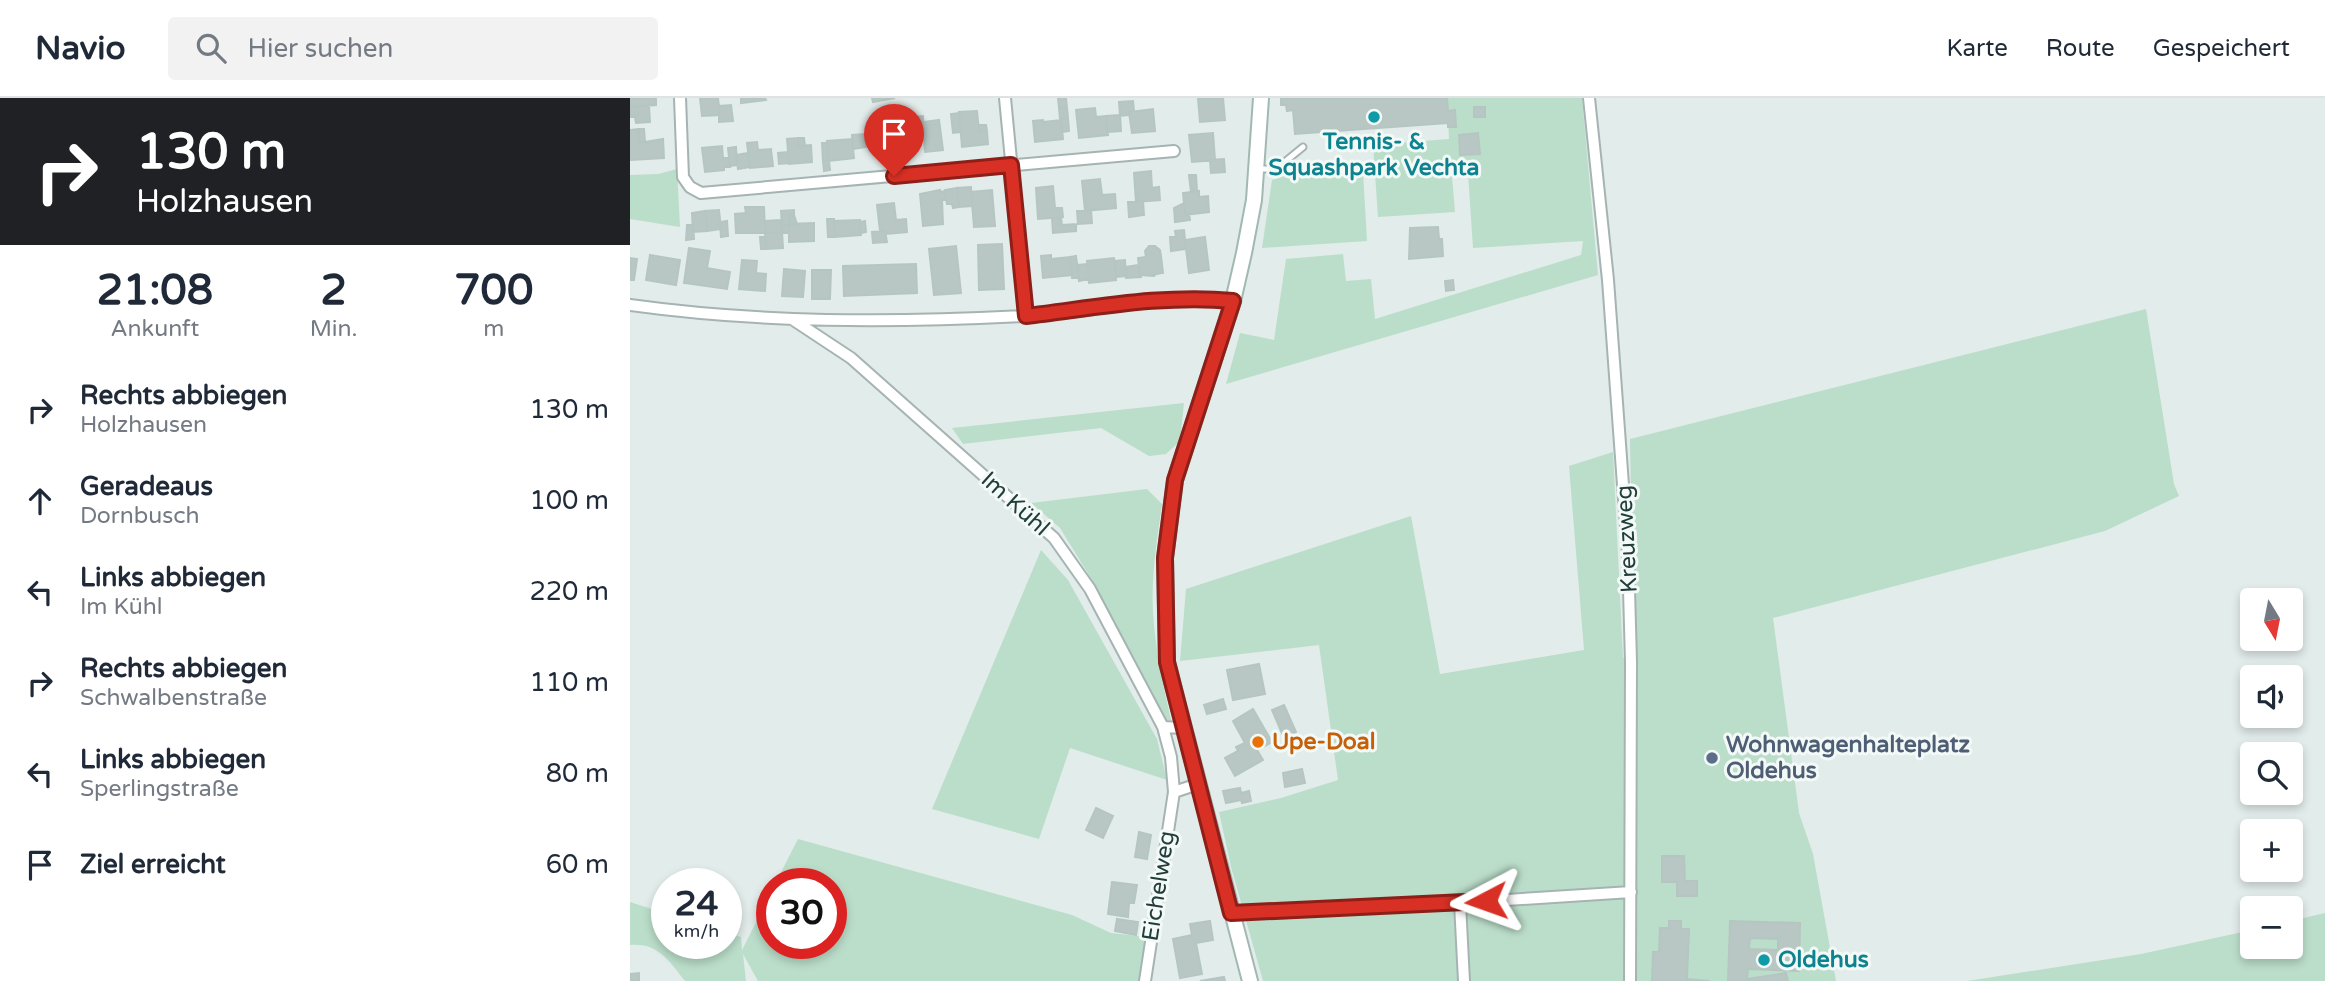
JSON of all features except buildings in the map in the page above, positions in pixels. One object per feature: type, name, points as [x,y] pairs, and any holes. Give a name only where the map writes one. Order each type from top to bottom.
[{"type":"street","points":[[680,98],[683,177],[690,187],[701,193],[1174,151]]},
{"type":"street","points":[[1005,98],[1026,316]]},
{"type":"street","points":[[1250,981],[1167,662],[1165,558],[1175,480],[1233,301],[1254,200],[1261,98]]},
{"type":"street","name":"Kreuzweg","points":[[1589,98],[1609,293],[1628,553],[1631,662],[1630,981]]},
{"type":"street","name":"Im Kühl","points":[[630,305],[685,312],[792,319],[895,321],[1026,316],[1133,303],[1204,298],[1233,301]]},
{"type":"street","name":"Im Kühl","points":[[792,319],[851,358],[1054,538],[1090,589],[1163,727]]},
{"type":"street","points":[[1163,727],[1183,728]]},
{"type":"street","name":"Eichelweg","points":[[1145,981],[1174,792],[1171,757],[1163,727]]},
{"type":"street","points":[[1174,792],[1198,784]]},
{"type":"street","points":[[1231,913],[1631,892]]},
{"type":"street","points":[[1460,903],[1464,981]]},
{"type":"lane","points":[[1257,169],[1276,169],[1303,147]]},
{"type":"green space","points":[[1447,98],[1582,98],[1598,275],[1226,384],[1240,333],[1274,340],[1286,259],[1343,254],[1346,281],[1371,279],[1375,319],[1581,255],[1583,241],[1473,248],[1468,173],[1459,174],[1459,162],[1451,164],[1455,212],[1378,217],[1373,145],[1449,139]]},
{"type":"green space","points":[[677,169],[680,227],[630,219],[630,175],[658,174]]},
{"type":"green space","points":[[1322,169],[1324,175],[1363,172],[1367,241],[1262,248],[1272,180]]},
{"type":"green space","points":[[2146,309],[2174,484],[2179,496],[2105,531],[1773,618],[1799,813],[1813,854],[1836,981],[1263,981],[1231,867],[1219,812],[1281,798],[1338,780],[1319,645],[1180,661],[1186,589],[1411,516],[1440,674],[1584,650],[1569,466],[1613,452],[1623,658],[1634,655],[1630,439]]},
{"type":"green space","points":[[1184,403],[1180,441],[1166,454],[1149,456],[1101,428],[963,444],[952,428]]},
{"type":"green space","points":[[1147,489],[1162,504],[1153,598],[1157,653],[1171,720],[1164,721],[1092,580],[1060,528],[1031,503]]},
{"type":"green space","points":[[1041,550],[1068,580],[1157,739],[1167,780],[1070,748],[1039,839],[932,809]]},
{"type":"green space","points":[[798,839],[1072,915],[1111,933],[1146,937],[1140,981],[758,981],[743,954],[746,981],[685,981],[667,959],[742,959],[742,950],[756,922],[756,959],[847,959],[847,868],[783,868]]},
{"type":"green space","points":[[630,902],[651,909],[651,948],[630,945]]},
{"type":"green space","points":[[2325,913],[2325,981],[1967,981],[2141,954],[2240,933],[2240,959],[2303,959],[2303,918]]},
{"type":"place","name":"Tennis- & Squashpark Vechta","points":[[1374,117]]},
{"type":"place","name":"Upe-Doal","points":[[1258,742]]},
{"type":"place","name":"Wohnwagenhalteplatz Oldehus","points":[[1712,758]]},
{"type":"place","name":"Oldehus","points":[[1764,960]]},
{"type":"route","points":[[894,176],[1011,165],[1026,316],[1133,303],[1204,298],[1233,301],[1175,480],[1165,558],[1167,662],[1231,913],[1486,901]]}]
